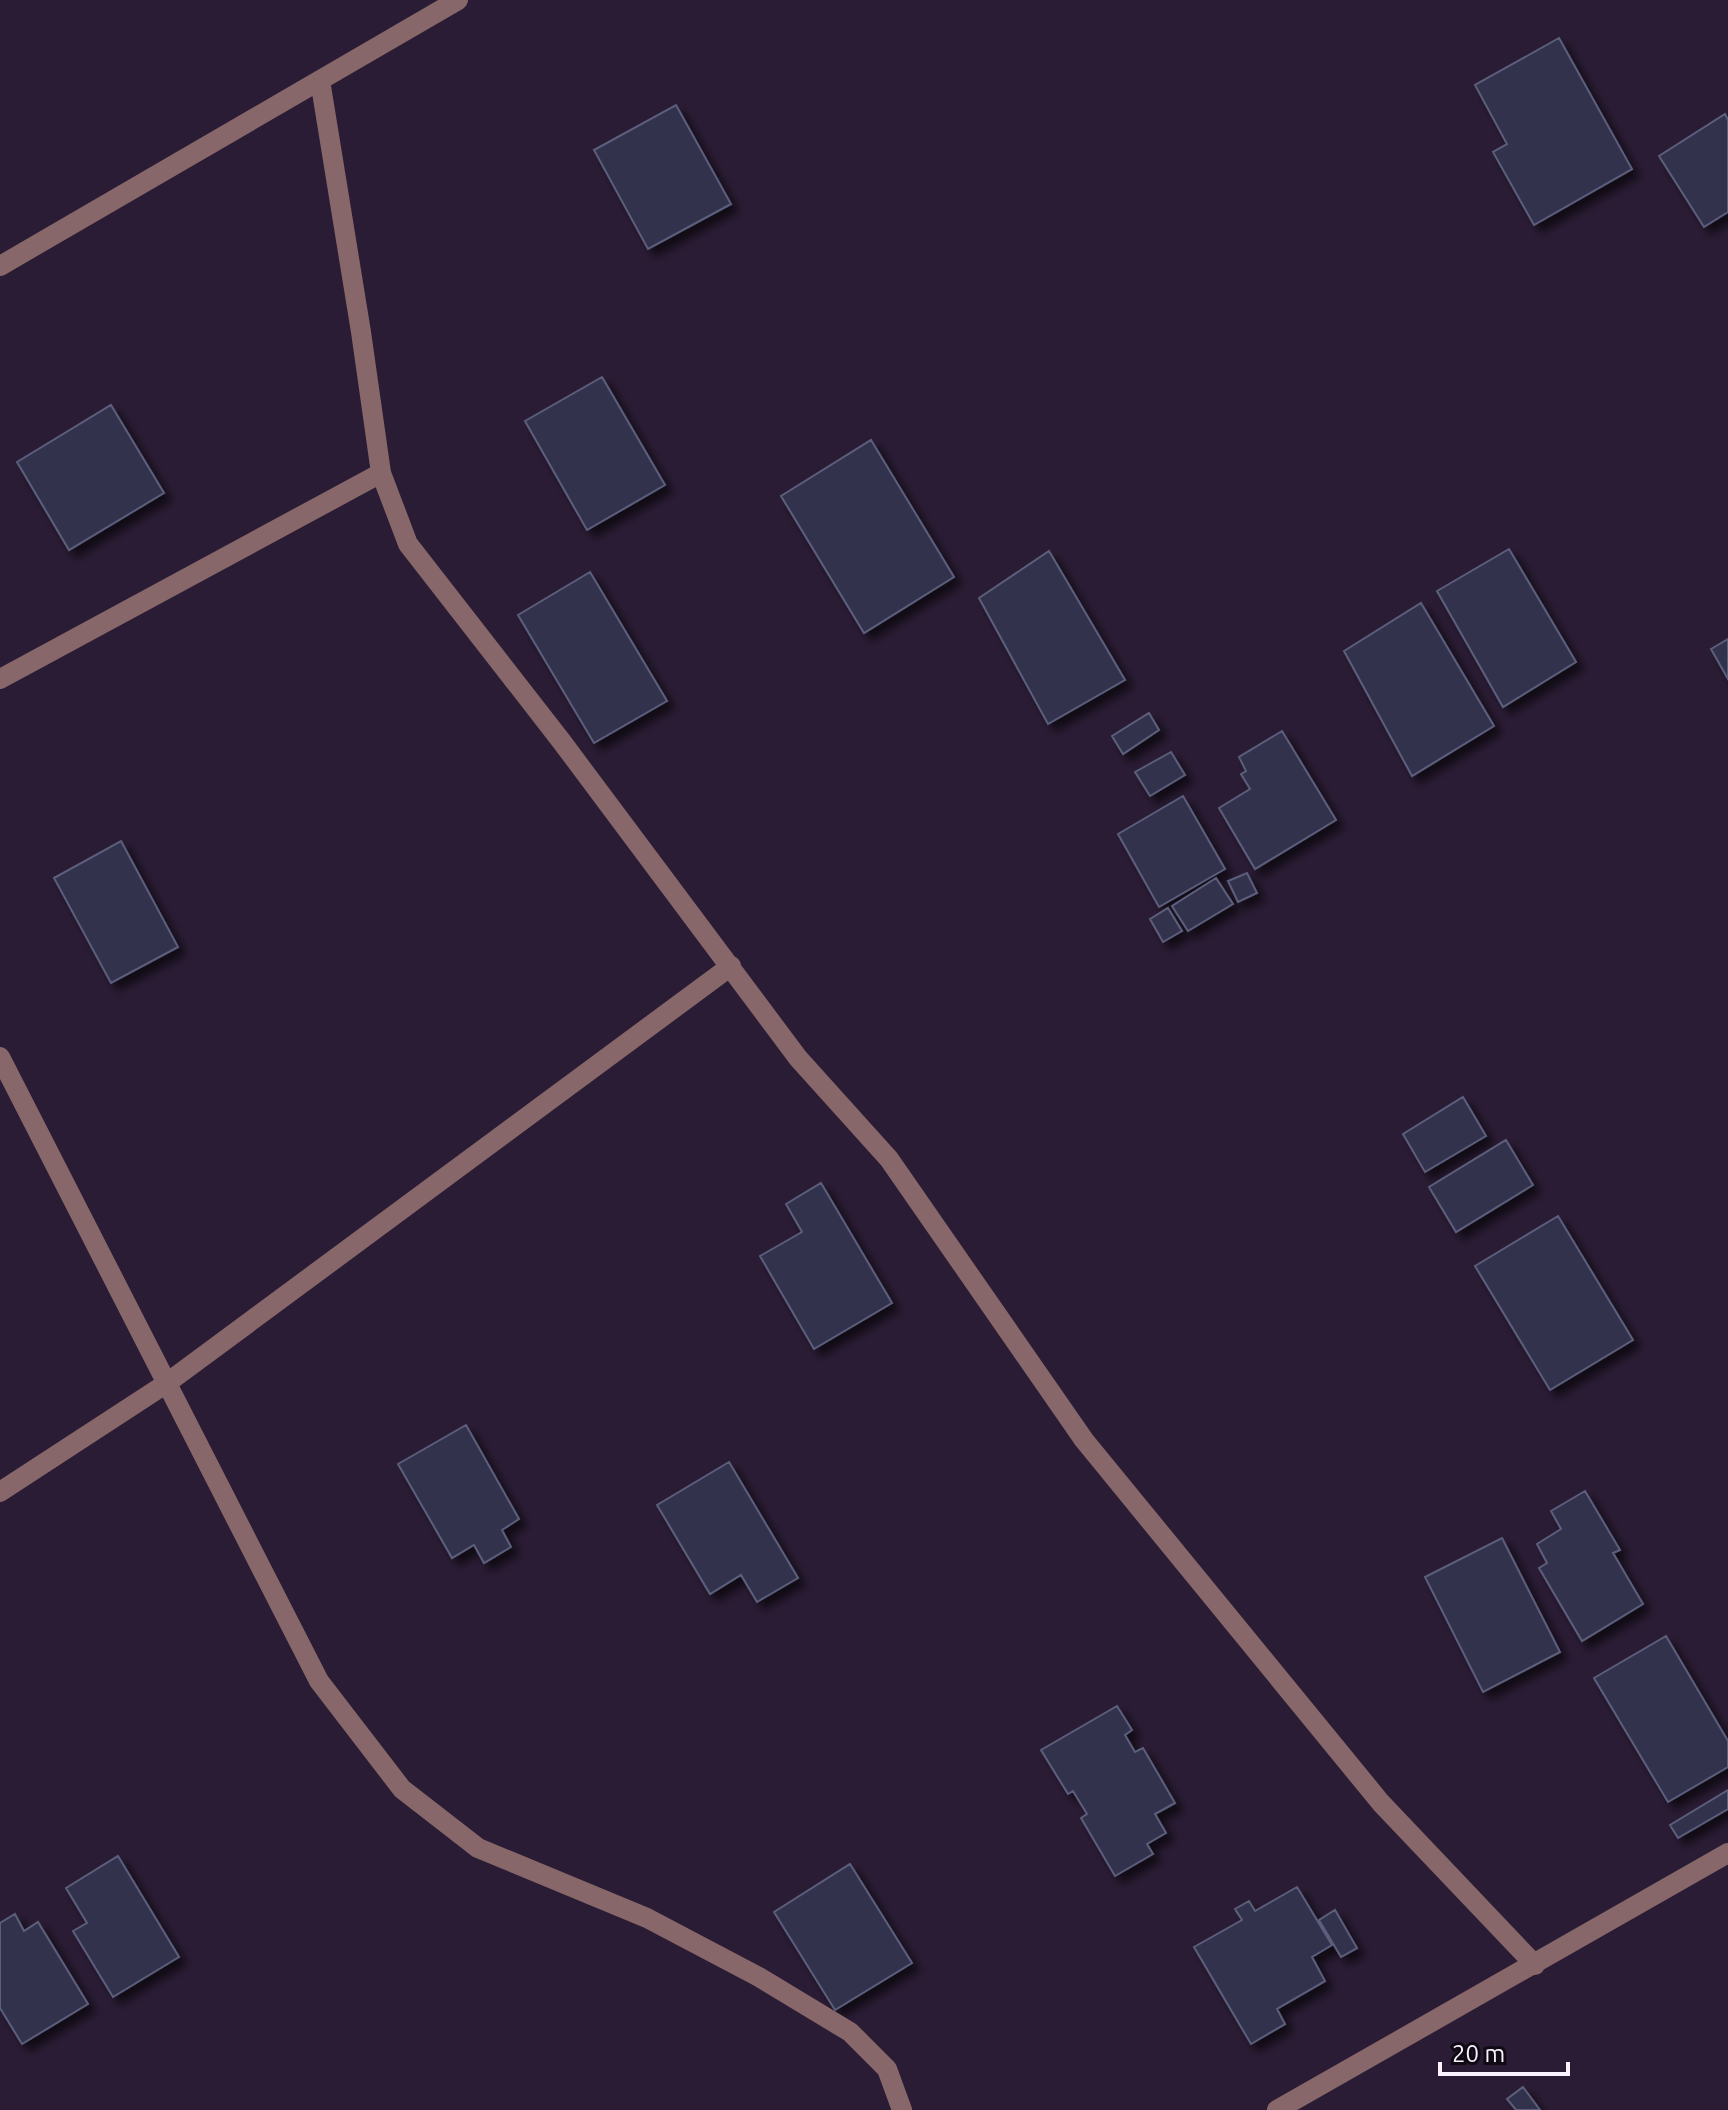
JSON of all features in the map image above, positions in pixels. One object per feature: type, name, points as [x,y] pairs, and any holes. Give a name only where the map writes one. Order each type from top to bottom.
[{"type":"street","points":[[0,266],[458,0]]},
{"type":"street","points":[[320,80],[381,473],[408,544],[562,742],[798,1058],[889,1159],[1094,1452],[1381,1803],[1535,1965]]},
{"type":"street","points":[[0,679],[381,473]]},
{"type":"street","points":[[0,1492],[167,1383],[731,966]]},
{"type":"street","points":[[0,1057],[319,1681],[402,1789],[478,1848],[647,1918],[759,1977],[850,2032],[887,2069],[902,2110]]},
{"type":"street","points":[[1277,2110],[1728,1853]]},
{"type":"building","points":[[1559,38],[1632,169],[1534,225],[1493,152],[1507,144],[1475,85]]},
{"type":"building","points":[[676,105],[731,204],[648,249],[594,150]]},
{"type":"building","points":[[1725,114],[1728,120],[1728,212],[1704,227],[1659,156]]},
{"type":"building","points":[[602,377],[665,485],[587,530],[525,421]]},
{"type":"building","points":[[111,405],[164,493],[69,550],[17,462]]},
{"type":"building","points":[[871,440],[954,577],[864,633],[781,496]]},
{"type":"building","points":[[1509,549],[1576,662],[1503,707],[1437,591]]},
{"type":"building","points":[[1049,551],[1125,680],[1048,724],[979,598]]},
{"type":"building","points":[[590,572],[667,701],[594,743],[518,615]]},
{"type":"building","points":[[1421,603],[1494,726],[1412,776],[1344,651]]},
{"type":"building","points":[[1728,639],[1728,679],[1711,649]]},
{"type":"building","points":[[1149,713],[1159,730],[1123,754],[1112,736]]},
{"type":"building","points":[[1282,731],[1336,820],[1255,869],[1219,808],[1250,789],[1241,774],[1246,771],[1239,757]]},
{"type":"building","points":[[1171,752],[1185,775],[1150,796],[1135,772]]},
{"type":"building","points":[[1183,796],[1225,869],[1159,907],[1118,834]]},
{"type":"building","points":[[121,841],[178,947],[111,983],[54,878]]},
{"type":"building","points":[[1247,873],[1257,893],[1238,902],[1228,881]]},
{"type":"building","points":[[1216,878],[1233,904],[1188,931],[1172,906]]},
{"type":"building","points":[[1168,908],[1182,931],[1163,942],[1150,919]]},
{"type":"building","points":[[1463,1097],[1486,1136],[1425,1172],[1403,1134]]},
{"type":"building","points":[[1506,1140],[1533,1185],[1456,1232],[1429,1187]]},
{"type":"building","points":[[821,1183],[892,1303],[814,1349],[760,1256],[802,1232],[786,1204]]},
{"type":"building","points":[[1558,1216],[1633,1340],[1550,1390],[1475,1266]]},
{"type":"building","points":[[466,1425],[519,1519],[502,1530],[511,1547],[484,1563],[474,1545],[452,1558],[398,1464]]},
{"type":"building","points":[[729,1462],[798,1578],[757,1602],[741,1575],[710,1594],[657,1505]]},
{"type":"building","points":[[1585,1491],[1620,1550],[1613,1553],[1643,1604],[1582,1641],[1539,1568],[1547,1563],[1537,1544],[1561,1529],[1551,1511]]},
{"type":"building","points":[[1502,1538],[1560,1652],[1483,1692],[1425,1577]]},
{"type":"building","points":[[1666,1636],[1728,1741],[1728,1767],[1668,1802],[1594,1678]]},
{"type":"building","points":[[1117,1706],[1132,1730],[1125,1735],[1135,1752],[1143,1748],[1175,1803],[1155,1814],[1166,1833],[1147,1844],[1153,1854],[1115,1876],[1081,1818],[1087,1814],[1073,1791],[1068,1794],[1041,1750]]},
{"type":"building","points":[[1728,1790],[1728,1809],[1678,1838],[1670,1825]]},
{"type":"building","points":[[118,1856],[179,1957],[113,1997],[73,1931],[87,1923],[66,1888]]},
{"type":"building","points":[[850,1864],[912,1963],[835,2010],[774,1912]]},
{"type":"building","points":[[1297,1887],[1332,1945],[1312,1957],[1325,1981],[1277,2009],[1285,2024],[1251,2044],[1194,1947],[1242,1920],[1235,1909],[1249,1901],[1255,1911]]},
{"type":"building","points":[[1335,1910],[1357,1948],[1341,1957],[1319,1920]]},
{"type":"building","points":[[15,1914],[24,1931],[38,1922],[88,2004],[22,2044],[0,2008],[0,1923]]},
{"type":"building","points":[[1523,2087],[1540,2110],[1516,2110],[1507,2099]]}]
